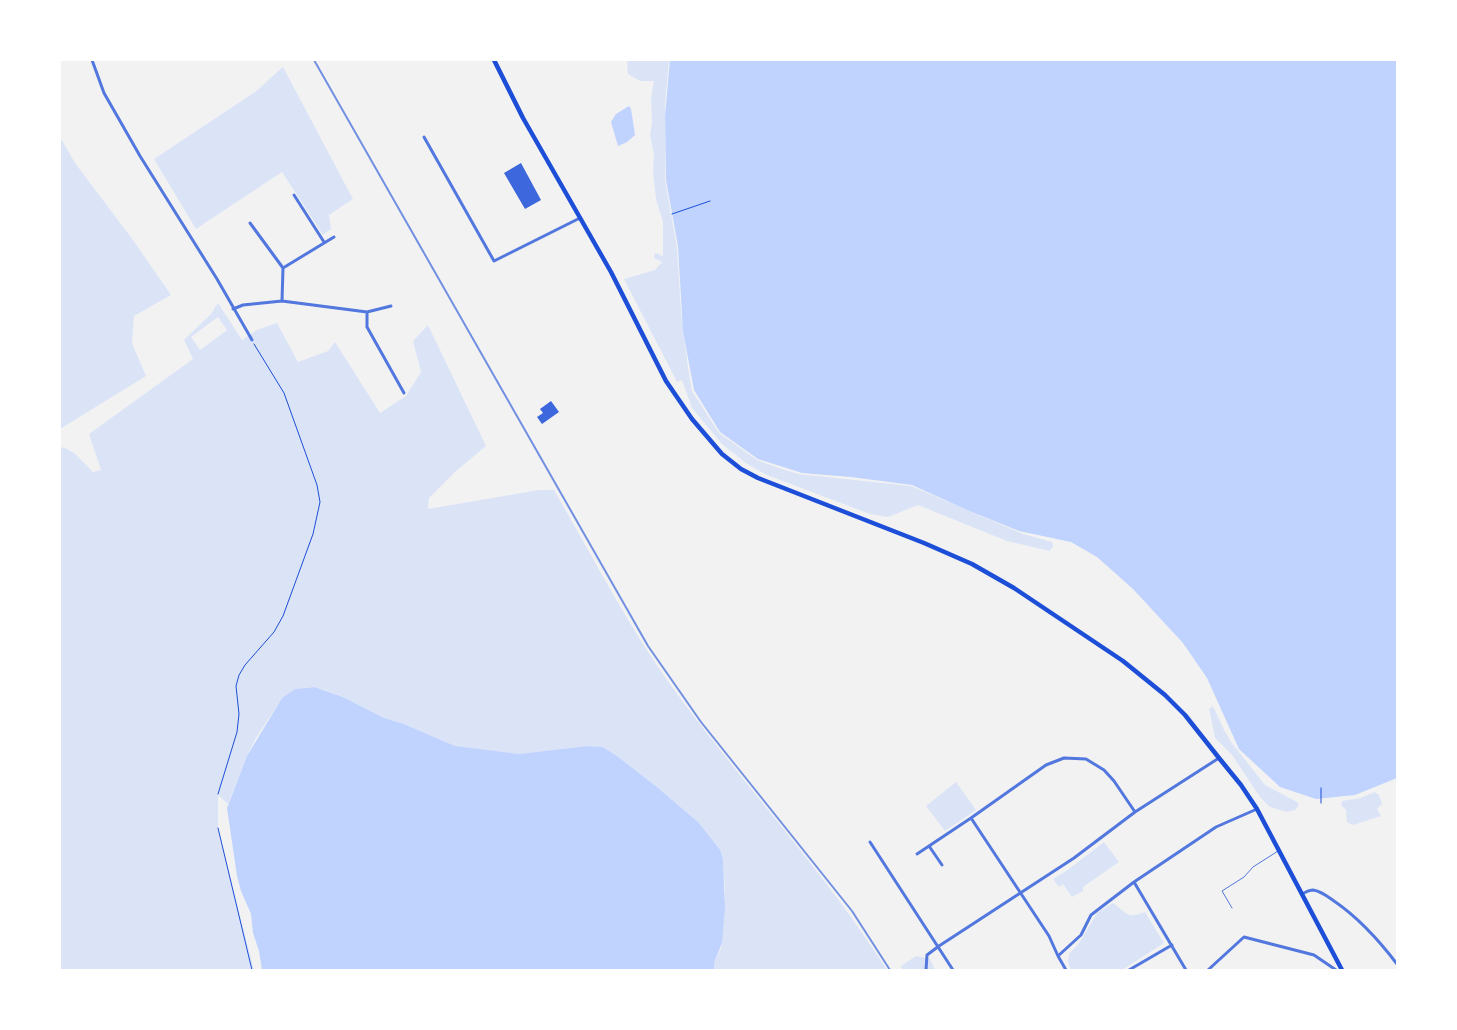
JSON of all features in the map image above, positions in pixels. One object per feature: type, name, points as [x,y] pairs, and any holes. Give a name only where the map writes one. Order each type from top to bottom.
[{"type":"main road","points":[[494,60],[514,104],[611,272],[669,386],[707,437],[729,460],[758,478],[907,536],[972,564],[1000,579],[1115,656],[1155,686],[1185,715],[1241,785],[1257,809],[1280,850],[1339,969]]},
{"type":"street","points":[[92,60],[104,93],[137,151],[217,279],[252,340]]},
{"type":"street","points":[[424,137],[494,261],[580,218]]},
{"type":"street","points":[[294,195],[324,242]]},
{"type":"street","points":[[250,224],[283,268],[282,302]]},
{"type":"street","points":[[283,268],[334,237]]},
{"type":"street","points":[[233,309],[243,305],[282,302],[367,312],[391,306]]},
{"type":"street","points":[[367,312],[367,327],[404,393]]},
{"type":"street","points":[[917,854],[1046,765],[1064,758],[1086,759],[1104,770],[1114,780],[1135,812]]},
{"type":"street","points":[[926,970],[927,955],[939,946],[1074,858],[1135,812],[1219,758]]},
{"type":"street","points":[[1058,956],[1080,935],[1091,915],[1134,882],[1216,827],[1257,809]]},
{"type":"street","points":[[971,818],[1049,936],[1066,970]]},
{"type":"street","points":[[870,842],[953,970]]},
{"type":"street","points":[[929,846],[942,865]]},
{"type":"street","points":[[1134,882],[1186,970]]},
{"type":"street","points":[[1302,894],[1312,890],[1320,892],[1340,905],[1362,923],[1397,964]]},
{"type":"street","points":[[1208,970],[1244,937],[1314,955],[1339,969]]},
{"type":"street","points":[[1129,970],[1172,945]]},
{"type":"lane","points":[[1232,908],[1222,891],[1244,877],[1253,867],[1280,850]]},
{"type":"path","points":[[672,214],[710,201]]},
{"type":"path","points":[[218,794],[237,732],[236,686],[239,675],[245,665],[274,632],[283,616],[313,534],[320,502],[317,485],[284,394],[252,340]]},
{"type":"path","points":[[1321,788],[1321,803]]},
{"type":"path","points":[[218,828],[252,970]]},
{"type":"shaded area","points":[[627,60],[669,60],[665,105],[665,180],[677,248],[681,311],[688,367],[692,391],[719,433],[757,460],[798,474],[911,486],[1023,534],[1052,542],[1053,546],[1050,551],[1007,541],[918,505],[888,517],[870,514],[767,475],[747,464],[722,444],[692,408],[682,380],[677,382],[624,279],[655,270],[662,262],[654,258],[655,253],[663,256],[663,222],[656,199],[653,171],[654,155],[650,135],[652,123],[651,98],[654,81],[640,81],[628,74]]},
{"type":"shaded area","points":[[283,67],[353,199],[329,215],[331,229],[323,235],[282,172],[196,229],[154,159],[255,92]]},
{"type":"shaded area","points":[[60,137],[75,163],[133,240],[171,295],[134,316],[132,343],[146,376],[60,429]]},
{"type":"shaded area","points":[[218,303],[242,340],[257,330],[277,323],[298,362],[328,351],[335,342],[380,413],[406,396],[421,372],[413,341],[428,325],[486,446],[456,471],[429,498],[428,509],[539,490],[554,490],[658,667],[701,726],[837,898],[887,970],[714,970],[714,963],[721,948],[722,937],[725,891],[723,859],[698,822],[617,756],[603,747],[587,746],[519,754],[468,749],[455,746],[404,724],[384,718],[343,697],[315,687],[295,689],[282,698],[256,738],[228,804],[218,795],[218,828],[254,970],[60,970],[60,449],[63,447],[74,453],[93,472],[101,470],[89,434],[193,359],[184,340],[211,314]],"holes":[[[218,317],[227,330],[200,350],[191,337]]]},
{"type":"shaded area","points":[[1213,706],[1231,742],[1265,785],[1297,802],[1299,805],[1295,810],[1287,812],[1270,807],[1260,797],[1232,755],[1215,738],[1209,709]]},
{"type":"shaded area","points":[[956,782],[976,810],[945,831],[926,806]]},
{"type":"shaded area","points":[[1375,792],[1379,795],[1382,804],[1377,809],[1381,816],[1353,825],[1347,822],[1346,810],[1341,805],[1342,801],[1360,798]]},
{"type":"shaded area","points":[[1104,842],[1119,862],[1083,887],[1083,891],[1072,897],[1063,884],[1059,887],[1053,879]]},
{"type":"shaded area","points":[[1113,903],[1125,913],[1131,915],[1145,912],[1164,943],[1122,970],[1071,970],[1068,962],[1069,954],[1079,943],[1097,913]]},
{"type":"shaded area","points":[[916,956],[930,959],[935,970],[902,970],[901,966]]},
{"type":"water","points":[[670,60],[1397,60],[1397,778],[1355,795],[1316,799],[1280,787],[1239,749],[1207,678],[1183,643],[1133,589],[1097,557],[1071,542],[1019,531],[912,485],[802,473],[758,459],[720,432],[694,390],[683,331],[678,246],[666,180],[665,116]]},
{"type":"water","points":[[629,106],[635,135],[627,142],[618,146],[611,122],[616,114]]},
{"type":"water","points":[[315,687],[343,697],[384,718],[404,724],[455,746],[519,754],[587,746],[603,747],[617,756],[698,822],[720,850],[723,859],[725,908],[722,943],[714,963],[714,970],[262,970],[259,951],[253,933],[251,914],[237,876],[227,808],[247,756],[282,698],[295,689]]},
{"type":"building","points":[[521,163],[541,200],[525,209],[504,173]]},
{"type":"building","points":[[551,401],[559,412],[542,424],[537,417],[543,413],[540,409]]},
{"type":"railway","points":[[314,60],[648,646],[701,722],[852,911],[890,970]]}]
